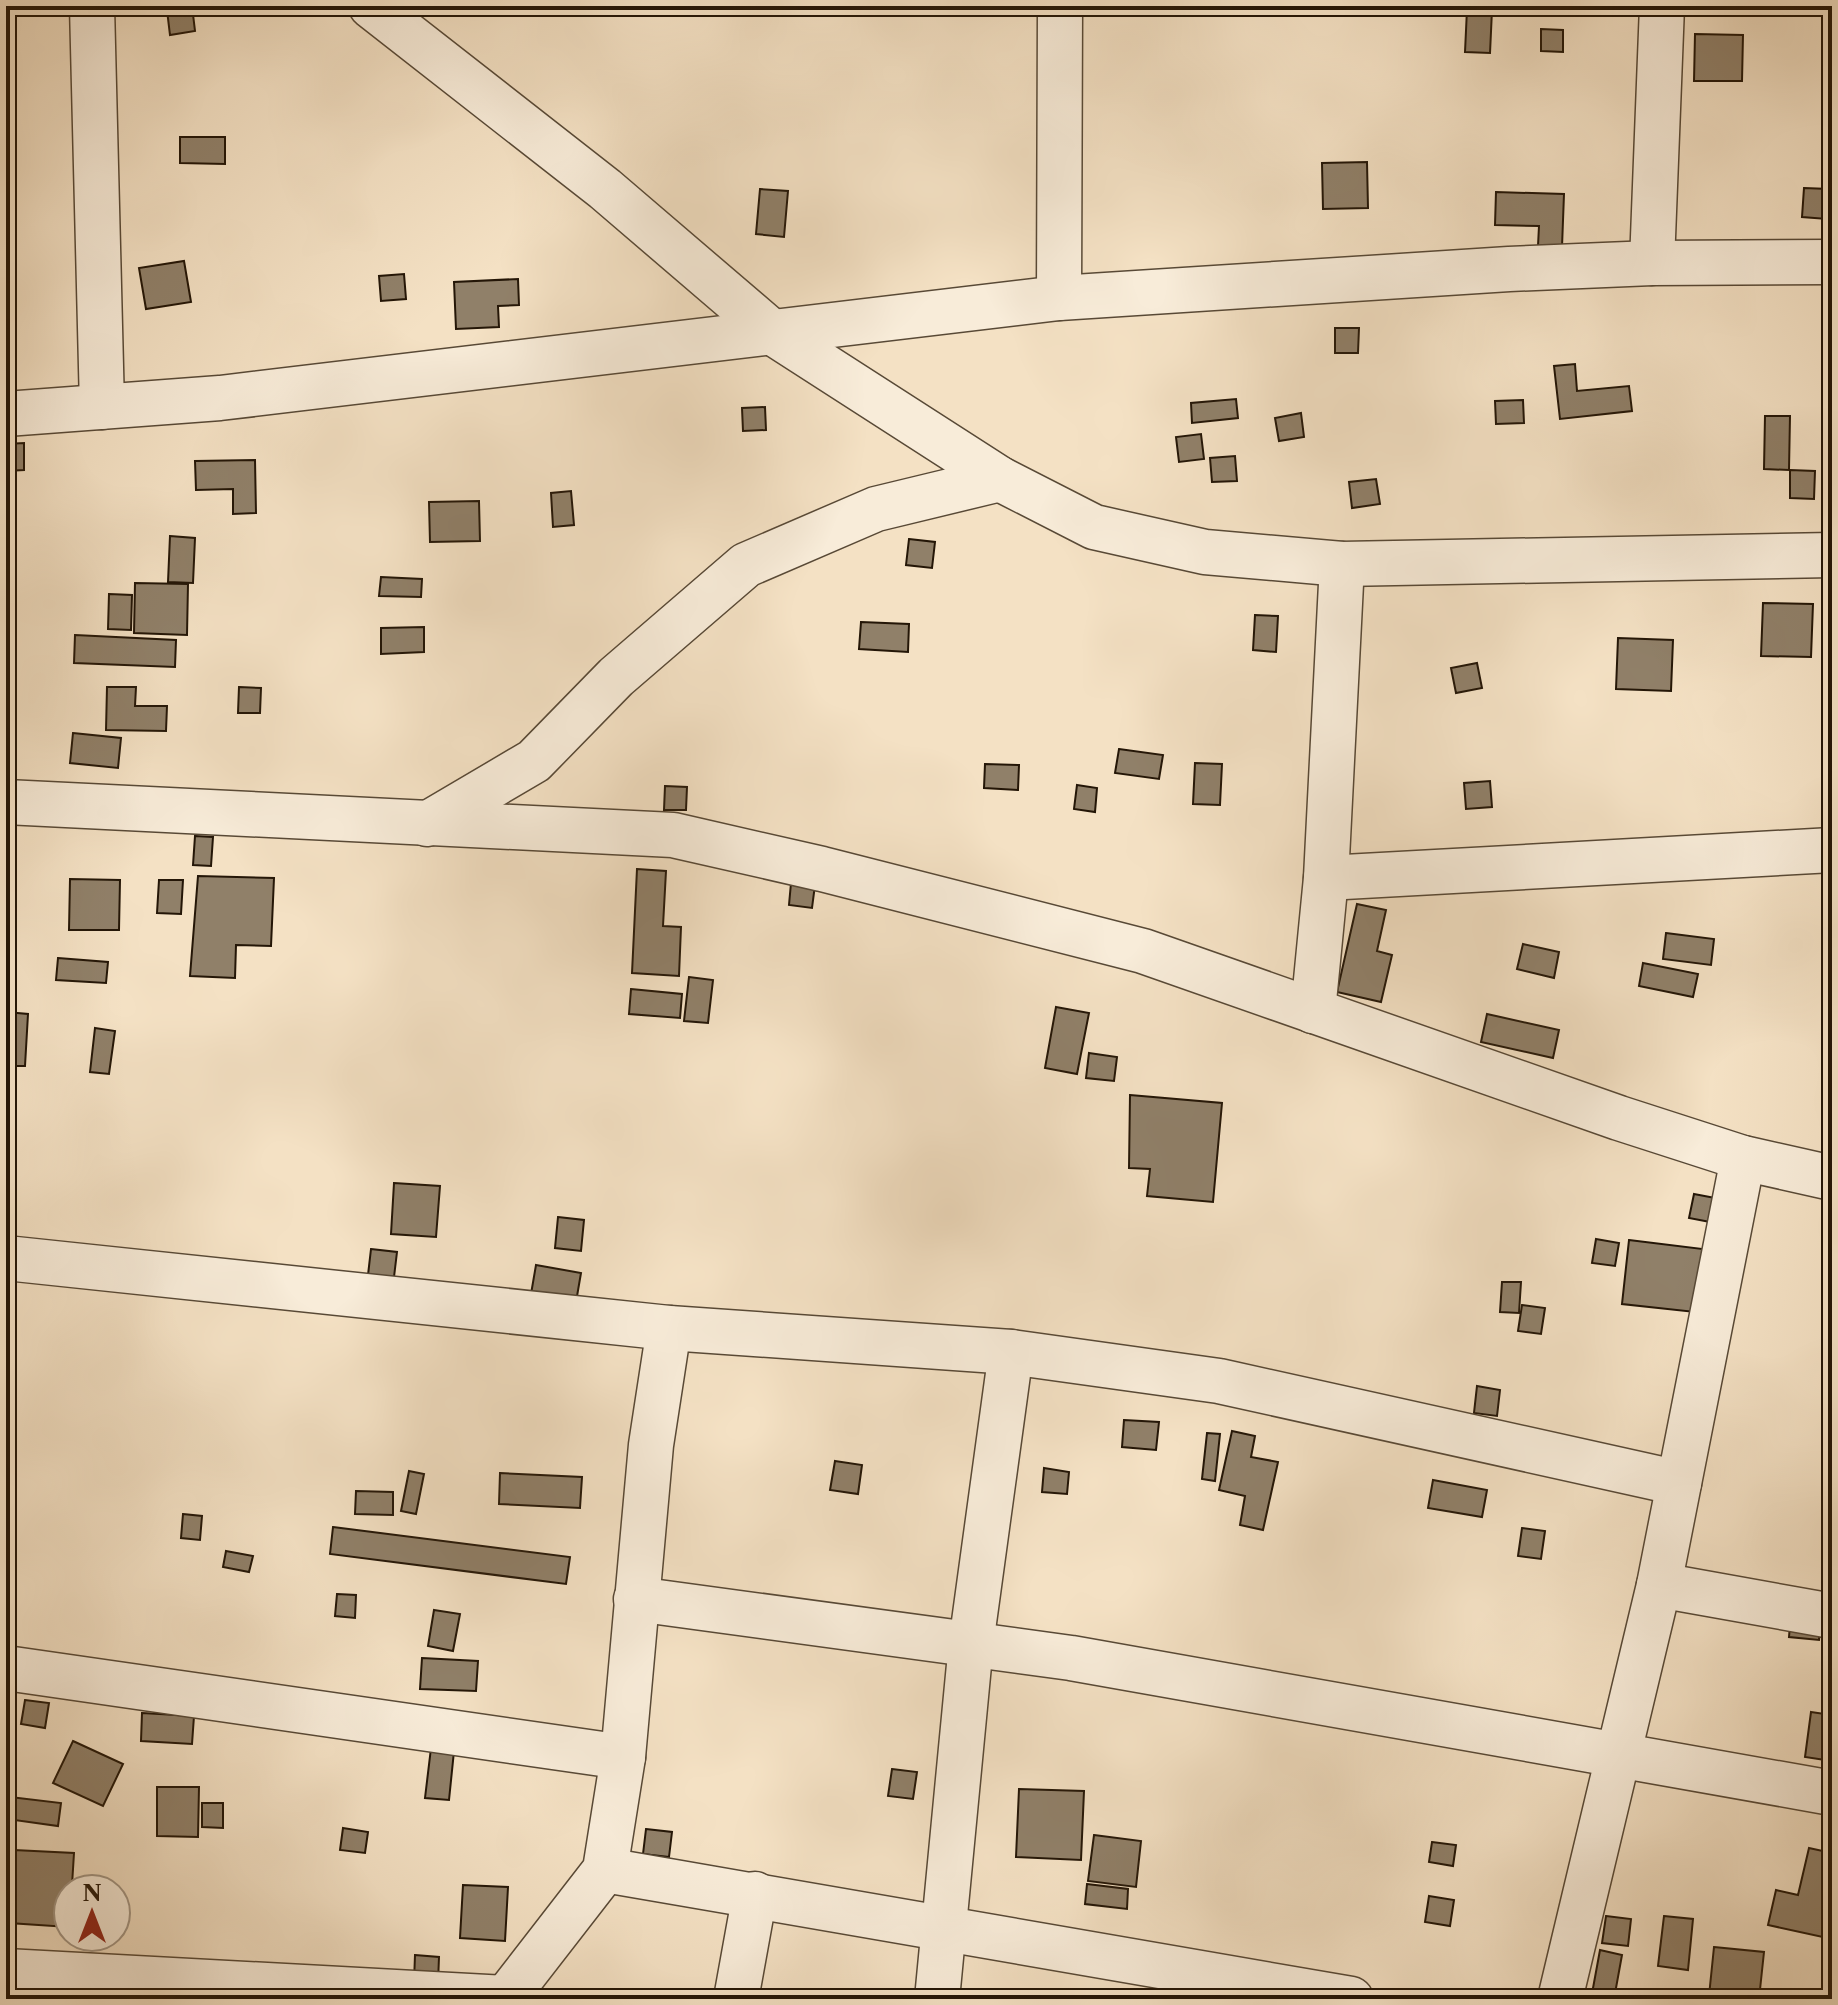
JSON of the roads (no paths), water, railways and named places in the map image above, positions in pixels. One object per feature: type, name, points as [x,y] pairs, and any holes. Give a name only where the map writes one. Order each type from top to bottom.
[{"type":"street","points":[[92,6],[102,407]]},
{"type":"street","points":[[371,6],[605,189],[773,333],[1000,479],[1094,527],[1205,552],[1342,564],[1832,555]]},
{"type":"street","points":[[1059,298],[1060,6]]},
{"type":"street","points":[[1652,263],[1662,6]]},
{"type":"street","points":[[6,414],[220,398],[1059,298],[1652,263],[1832,262]]},
{"type":"street","points":[[427,824],[534,761],[616,677],[746,565],[876,509],[1000,479]]},
{"type":"street","points":[[1313,1011],[1326,878],[1342,564]]},
{"type":"street","points":[[6,802],[673,835],[822,869],[1143,951],[1371,1034],[1743,1158],[1832,1178]]},
{"type":"street","points":[[1326,878],[1832,850]]},
{"type":"street","points":[[1560,1999],[1659,1585],[1743,1158]]},
{"type":"street","points":[[6,1258],[669,1328],[1011,1352],[1219,1381],[1679,1483]]},
{"type":"street","points":[[6,1971],[506,1998],[605,1870],[623,1757],[651,1445],[669,1328]]},
{"type":"street","points":[[937,1999],[971,1644],[1011,1352]]},
{"type":"street","points":[[1659,1585],[1832,1616]]},
{"type":"street","points":[[636,1599],[1071,1658],[1832,1793]]},
{"type":"street","points":[[6,1668],[623,1757]]},
{"type":"street","points":[[605,1870],[755,1894],[1252,1991],[1351,1999]]},
{"type":"street","points":[[736,1999],[755,1894]]}]
